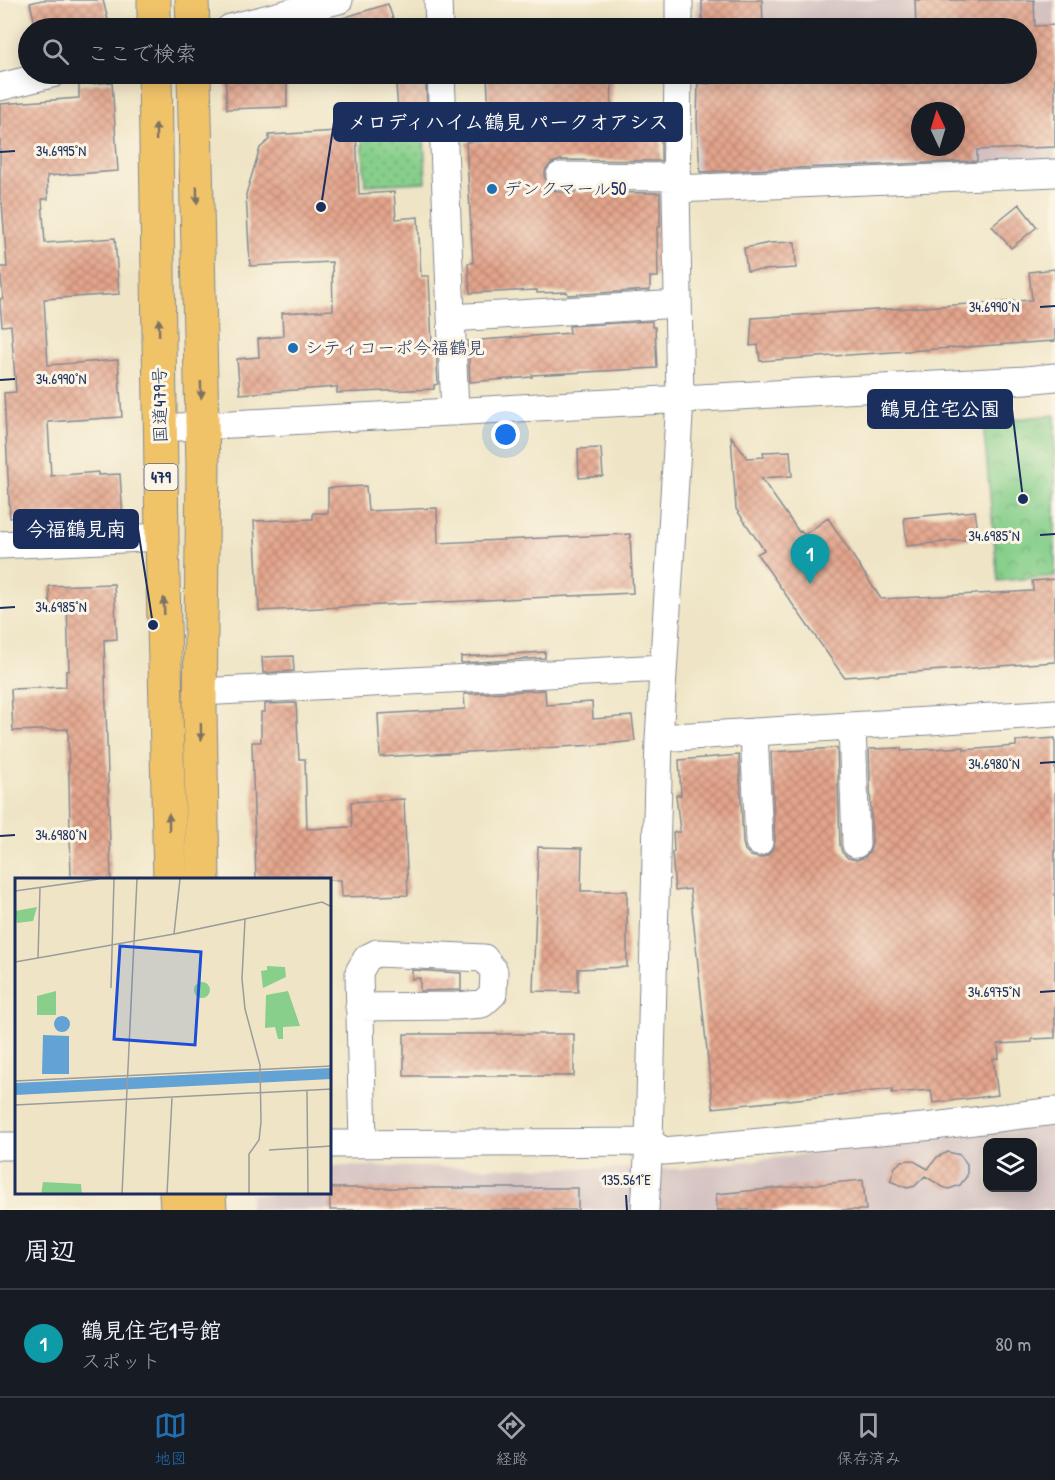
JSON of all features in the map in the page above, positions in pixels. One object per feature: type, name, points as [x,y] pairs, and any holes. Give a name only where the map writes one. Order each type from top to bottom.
[{"type":"highway","points":[[154,0],[154,18]]},
{"type":"highway","points":[[192,0],[193,18]]},
{"type":"highway","name":"国道479号","points":[[155,84],[170,878]]},
{"type":"highway","name":"479","points":[[194,84],[202,426],[200,692],[203,878]]},
{"type":"highway","points":[[176,1195],[177,1210]]},
{"type":"highway","points":[[209,1195],[210,1210]]},
{"type":"street","points":[[269,18],[339,0]]},
{"type":"street","points":[[438,0],[439,18]]},
{"type":"street","points":[[679,0],[679,18]]},
{"type":"street","points":[[0,87],[18,82]]},
{"type":"street","points":[[441,84],[454,412]]},
{"type":"street","points":[[645,1210],[649,1142],[659,738],[680,400],[676,183],[678,84]]},
{"type":"street","points":[[560,176],[676,183],[1055,173]]},
{"type":"street","points":[[451,318],[678,304]]},
{"type":"street","points":[[160,429],[1055,377]]},
{"type":"street","points":[[0,545],[162,537]]},
{"type":"street","points":[[200,692],[663,668]]},
{"type":"street","points":[[659,738],[1055,713]]},
{"type":"street","points":[[852,726],[856,844]]},
{"type":"street","points":[[754,732],[759,842]]},
{"type":"street","points":[[359,1007],[482,1004],[493,994],[494,971],[484,957],[377,953],[367,958],[359,972],[359,1007],[363,1143]]},
{"type":"street","points":[[332,1144],[649,1142],[664,1151],[934,1126],[1055,1112]]},
{"type":"shaded area","points":[[697,0],[1055,0],[1055,159],[695,177],[696,84],[1037,84],[1037,18],[697,18]]},
{"type":"shaded area","points":[[1055,1125],[1055,1210],[250,1210],[250,1195],[332,1195],[332,1166],[682,1169]]},
{"type":"green space","points":[[423,114],[426,182],[365,185],[361,117]]},
{"type":"green space","points":[[1055,415],[1055,576],[998,581],[983,422]]},
{"type":"building","points":[[42,0],[103,0],[108,18],[34,18],[30,3]]},
{"type":"building","points":[[702,0],[762,0],[763,18],[702,18]]},
{"type":"building","points":[[915,0],[1034,0],[1035,18],[916,18]]},
{"type":"building","points":[[388,4],[393,18],[342,18]]},
{"type":"building","points":[[1055,25],[1055,147],[977,150],[977,161],[700,172],[697,121],[698,84],[1037,84],[1037,26]]},
{"type":"building","points":[[112,84],[118,171],[47,176],[48,199],[42,199],[45,243],[115,238],[119,294],[44,299],[48,365],[118,360],[122,417],[48,422],[51,476],[98,472],[98,475],[120,474],[123,519],[79,522],[79,513],[10,518],[4,393],[16,392],[11,325],[2,326],[0,304],[0,299],[3,298],[0,267],[7,267],[2,203],[0,203],[0,104],[79,98],[79,85]]},
{"type":"building","points":[[226,84],[287,84],[287,107],[227,109]]},
{"type":"building","points":[[426,84],[427,107],[398,109],[396,85]]},
{"type":"building","points":[[487,84],[612,84],[611,126],[661,124],[661,161],[560,160],[552,163],[544,175],[547,184],[559,192],[660,193],[660,227],[657,227],[658,277],[650,277],[650,290],[568,295],[567,292],[537,293],[537,290],[470,293],[468,263],[473,263],[466,142],[490,141]]},
{"type":"building","points":[[356,130],[359,194],[394,192],[396,219],[418,217],[421,276],[429,276],[432,344],[436,343],[438,384],[434,385],[434,389],[337,393],[337,387],[240,394],[237,359],[259,357],[258,339],[283,336],[282,313],[333,310],[332,262],[250,266],[246,194],[260,148],[269,140],[269,135]]},
{"type":"building","points":[[1019,204],[1037,227],[1011,248],[992,226]]},
{"type":"building","points":[[795,242],[796,268],[747,271],[744,248],[770,243]]},
{"type":"building","points":[[1055,269],[1055,341],[760,361],[758,345],[750,346],[752,318],[1032,300],[1029,272]]},
{"type":"building","points":[[652,321],[652,327],[655,327],[657,368],[532,375],[532,377],[470,382],[468,341],[570,333],[569,326]]},
{"type":"building","points":[[731,436],[747,458],[764,457],[763,452],[790,451],[792,476],[761,478],[799,532],[801,531],[804,535],[828,518],[881,599],[1033,591],[1032,581],[1055,579],[1055,662],[844,677],[757,554],[764,550],[736,509]]},
{"type":"building","points":[[601,448],[603,476],[579,478],[578,449]]},
{"type":"building","points":[[366,486],[368,511],[437,508],[438,543],[630,534],[633,593],[259,611],[254,521],[313,519],[313,513],[328,513],[328,488]]},
{"type":"building","points":[[975,511],[979,538],[907,546],[904,518]]},
{"type":"building","points":[[114,584],[117,639],[104,640],[111,878],[71,878],[68,729],[13,731],[11,689],[66,687],[66,671],[69,671],[67,607],[50,608],[49,586]]},
{"type":"building","points":[[545,652],[545,658],[461,663],[461,657]]},
{"type":"building","points":[[293,656],[294,671],[263,673],[262,657]]},
{"type":"building","points":[[545,690],[546,705],[592,702],[593,719],[632,716],[635,741],[380,757],[378,714],[465,709],[464,694]]},
{"type":"building","points":[[296,703],[299,759],[305,759],[307,829],[352,827],[351,802],[404,799],[408,895],[342,897],[341,880],[332,880],[332,878],[256,878],[252,742],[261,742],[261,712],[265,712],[265,704]]},
{"type":"building","points":[[1055,738],[1055,1038],[998,1044],[999,1058],[993,1059],[998,1095],[933,1103],[931,1090],[892,1093],[892,1089],[713,1108],[690,889],[675,891],[672,852],[674,852],[673,832],[680,832],[676,795],[681,795],[679,760],[739,755],[743,843],[745,850],[751,856],[760,858],[768,855],[775,842],[771,752],[837,748],[840,845],[842,852],[848,858],[857,860],[865,857],[872,844],[869,749],[901,748],[901,751],[964,747],[964,750],[1016,746],[1016,741]]},
{"type":"building","points":[[538,847],[582,848],[581,891],[627,891],[627,967],[578,969],[578,992],[533,991]]},
{"type":"building","points":[[412,970],[461,973],[461,990],[420,991],[420,978],[412,979]]},
{"type":"building","points":[[404,1034],[574,1034],[574,1076],[404,1076]]},
{"type":"building","points":[[948,1152],[960,1155],[967,1164],[967,1176],[960,1185],[949,1189],[925,1176],[915,1186],[907,1188],[890,1181],[895,1167],[902,1161],[912,1160],[928,1169],[937,1157]]},
{"type":"building","points":[[863,1180],[866,1210],[717,1210],[716,1194]]},
{"type":"building","points":[[332,1188],[578,1188],[578,1210],[330,1210]]},
{"type":"place","name":"デンクマール50","points":[[492,189]]},
{"type":"place","name":"メロディハイム鶴見 パークオアシス","points":[[321,207]]},
{"type":"place","name":"シティコーポ今福鶴見","points":[[293,348]]},
{"type":"place","name":"鶴見住宅公園","points":[[1023,499]]},
{"type":"place","name":"鶴見住宅1号館","points":[[810,584]]},
{"type":"place","name":"今福鶴見南","points":[[153,625]]}]
